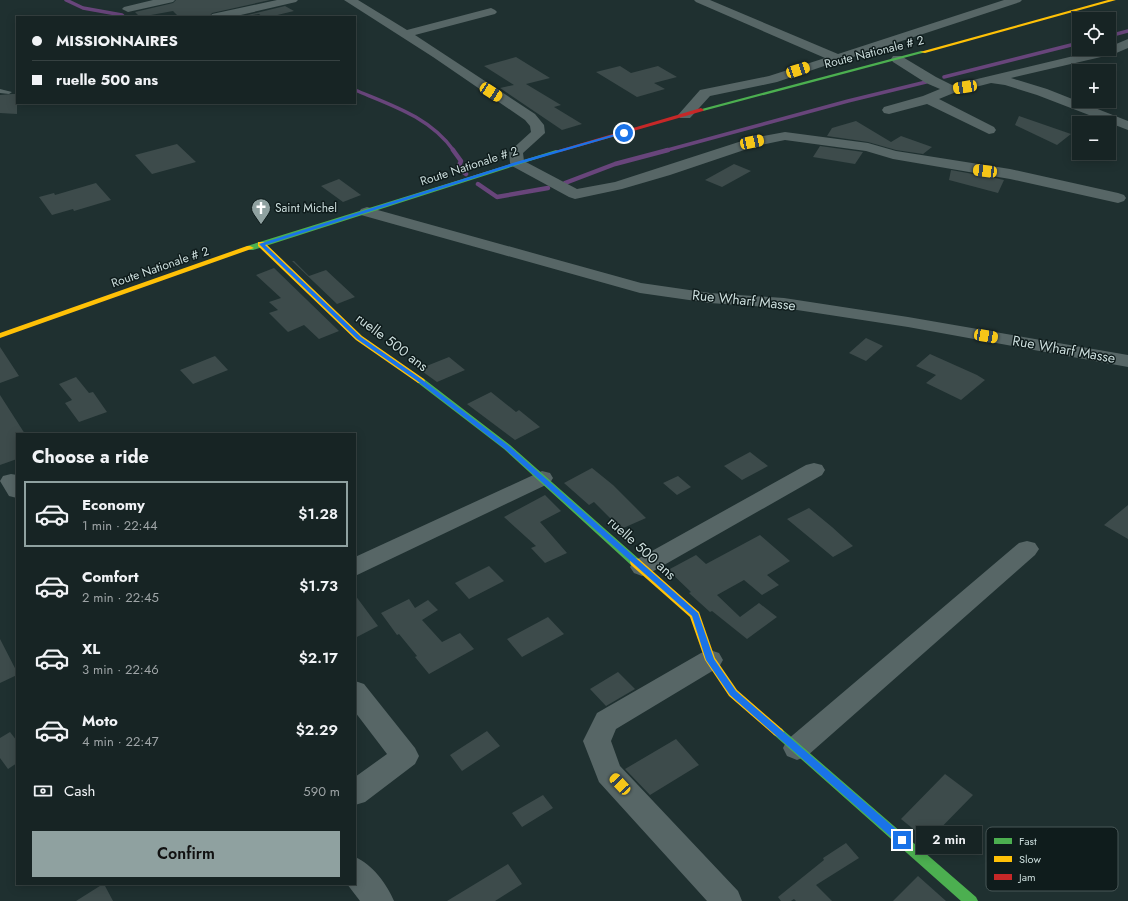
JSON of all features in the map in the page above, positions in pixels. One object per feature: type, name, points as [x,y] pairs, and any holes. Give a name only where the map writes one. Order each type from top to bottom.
[{"type":"main road","name":"Route Nationale # 2","points":[[0,336],[261,244],[367,212],[517,163],[685,116],[736,100],[897,59],[1114,0]]},
{"type":"main road","name":"ruelle 500 ans","points":[[261,244],[359,338],[424,384],[507,447],[695,615],[710,660],[733,693],[971,901]]},
{"type":"street","points":[[128,9],[170,0]]},
{"type":"street","points":[[220,16],[292,0]]},
{"type":"street","points":[[350,0],[405,34],[530,117],[537,125],[538,133],[516,152],[517,163],[575,194],[616,186],[665,172],[752,142],[785,136],[801,136],[868,148],[893,155],[1010,174],[1118,198]]},
{"type":"street","points":[[700,0],[838,57],[859,69]]},
{"type":"street","points":[[685,116],[705,93],[772,79],[1013,0]]},
{"type":"street","points":[[405,34],[491,12]]},
{"type":"street","points":[[1116,48],[1128,43]]},
{"type":"street","points":[[1116,50],[1128,54]]},
{"type":"street","points":[[889,110],[928,99],[951,89],[1085,56]]},
{"type":"street","points":[[897,59],[931,80],[951,89]]},
{"type":"street","points":[[987,80],[1006,81],[1042,92],[1128,126]]},
{"type":"street","points":[[928,99],[988,130]]},
{"type":"street","name":"Rue Wharf Masse","points":[[367,212],[640,288],[710,298],[784,303],[908,322],[1128,361]]},
{"type":"street","points":[[642,567],[814,470]]},
{"type":"street","points":[[356,567],[542,478]]},
{"type":"street","points":[[797,748],[1027,549]]},
{"type":"street","points":[[710,660],[606,721],[597,741],[609,773],[727,901]]},
{"type":"street","points":[[356,693],[405,756],[356,792]]},
{"type":"street","points":[[356,873],[379,901]]},
{"type":"lane","points":[[0,91],[9,92]]},
{"type":"building","points":[[176,0],[270,0],[212,13],[210,16],[178,16],[173,11],[139,16],[135,12],[173,3]]},
{"type":"building","points":[[285,6],[294,11],[273,16],[262,16],[259,14],[243,16]]},
{"type":"building","points":[[516,57],[550,78],[526,84],[561,105],[554,107],[582,124],[562,130],[500,88],[514,85],[484,66]]},
{"type":"building","points":[[620,66],[631,73],[658,66],[677,77],[654,83],[665,89],[637,97],[596,72]]},
{"type":"building","points":[[16,94],[17,114],[0,113],[0,95]]},
{"type":"building","points":[[1019,116],[1071,134],[1057,145],[1015,125]]},
{"type":"building","points":[[856,121],[891,142],[901,136],[932,147],[923,154],[896,150],[868,142],[827,136],[832,128]]},
{"type":"building","points":[[177,144],[196,162],[152,174],[135,155]]},
{"type":"building","points":[[820,146],[863,152],[855,164],[813,157]]},
{"type":"building","points":[[734,164],[751,171],[722,187],[705,180]]},
{"type":"building","points":[[951,170],[1004,180],[998,193],[949,180]]},
{"type":"building","points":[[339,179],[361,195],[343,202],[321,186]]},
{"type":"building","points":[[96,183],[111,200],[74,211],[73,209],[52,215],[39,197],[54,193],[55,195]]},
{"type":"building","points":[[292,261],[294,261],[309,276],[326,270],[355,297],[337,304]]},
{"type":"building","points":[[274,268],[339,331],[319,339],[304,325],[288,332],[269,313],[278,310],[269,302],[281,298],[256,275]]},
{"type":"building","points":[[866,338],[883,346],[866,361],[849,353]]},
{"type":"building","points":[[0,347],[19,376],[0,383]]},
{"type":"building","points":[[930,354],[985,380],[961,400],[926,383],[936,375],[916,366]]},
{"type":"building","points":[[215,356],[228,370],[193,384],[180,370]]},
{"type":"building","points":[[449,357],[465,370],[437,382],[419,369]]},
{"type":"building","points":[[76,377],[89,393],[93,392],[107,412],[79,422],[65,403],[72,400],[59,384]]},
{"type":"building","points":[[491,392],[516,412],[519,410],[540,427],[515,440],[467,404]]},
{"type":"building","points":[[0,395],[24,433],[16,433],[16,459],[0,465]]},
{"type":"building","points":[[750,452],[768,466],[742,480],[724,466]]},
{"type":"building","points":[[592,468],[613,485],[646,518],[621,529],[594,502],[589,505],[564,483]]},
{"type":"building","points":[[678,476],[691,487],[677,495],[663,483]]},
{"type":"building","points":[[545,495],[561,511],[540,522],[567,553],[545,563],[531,548],[536,546],[504,517]]},
{"type":"building","points":[[1128,505],[1128,539],[1104,525]]},
{"type":"building","points":[[809,508],[853,546],[833,557],[787,519]]},
{"type":"building","points":[[760,535],[790,561],[767,575],[779,585],[762,595],[744,580],[717,595],[740,617],[759,603],[777,617],[747,639],[712,611],[710,612],[689,593],[691,592],[668,570],[696,555],[706,564]]},
{"type":"building","points":[[489,566],[504,581],[469,599],[455,583]]},
{"type":"building","points":[[356,596],[378,626],[356,637]]},
{"type":"building","points":[[409,599],[415,608],[428,600],[438,610],[422,620],[442,642],[460,633],[474,649],[429,674],[415,657],[417,656],[399,634],[397,635],[381,613]]},
{"type":"building","points":[[548,617],[564,634],[522,657],[507,639]]},
{"type":"building","points":[[0,639],[16,670],[16,675],[0,683]]},
{"type":"building","points":[[618,672],[635,689],[606,706],[590,689]]},
{"type":"building","points":[[487,731],[500,746],[462,771],[450,755]]},
{"type":"building","points":[[10,732],[16,740],[16,764],[8,769],[0,758],[0,738]]},
{"type":"building","points":[[676,739],[699,765],[650,795],[625,769]]},
{"type":"building","points":[[945,774],[973,795],[928,841],[901,819]]},
{"type":"building","points":[[543,795],[553,808],[522,827],[512,813]]},
{"type":"building","points":[[846,843],[859,858],[816,885],[832,901],[796,901],[794,899],[791,901],[781,901],[778,897],[824,860],[823,858]]},
{"type":"building","points":[[508,864],[522,884],[495,901],[447,901]]},
{"type":"building","points":[[918,876],[946,901],[893,901]]},
{"type":"building","points":[[101,885],[105,885],[113,901],[76,901]]},
{"type":"waterway","points":[[66,0],[83,8],[123,16]]},
{"type":"waterway","points":[[1116,34],[1128,31]]},
{"type":"waterway","points":[[944,77],[1072,45]]},
{"type":"waterway","points":[[664,151],[848,101],[926,82]]},
{"type":"waterway","points":[[356,90],[409,113],[422,121],[444,139],[454,151]]},
{"type":"waterway","points":[[453,150],[461,161],[458,168],[466,174]]},
{"type":"waterway","points":[[565,183],[615,164],[668,150]]},
{"type":"waterway","points":[[478,184],[497,197],[548,188]]},
{"type":"traffic: fast","points":[[701,110],[923,52]]},
{"type":"traffic: fast","points":[[250,248],[558,151]]},
{"type":"traffic: fast","points":[[421,381],[507,447],[635,562]]},
{"type":"traffic: fast","points":[[778,732],[971,901]]},
{"type":"traffic: slow","points":[[923,52],[1114,0]]},
{"type":"traffic: slow","points":[[261,244],[359,338],[421,381]]},
{"type":"traffic: slow","points":[[0,336],[250,248]]},
{"type":"traffic: slow","points":[[635,562],[695,615],[710,660],[733,693],[778,732]]},
{"type":"traffic: jam","points":[[558,151],[701,110]]},
{"type":"place","name":"Saint Michel","points":[[261,225]]},
{"type":"route","points":[[624,133],[517,163],[411,198],[261,244],[359,338],[418,379],[507,447],[695,615],[710,660],[733,693],[902,840]]}]
